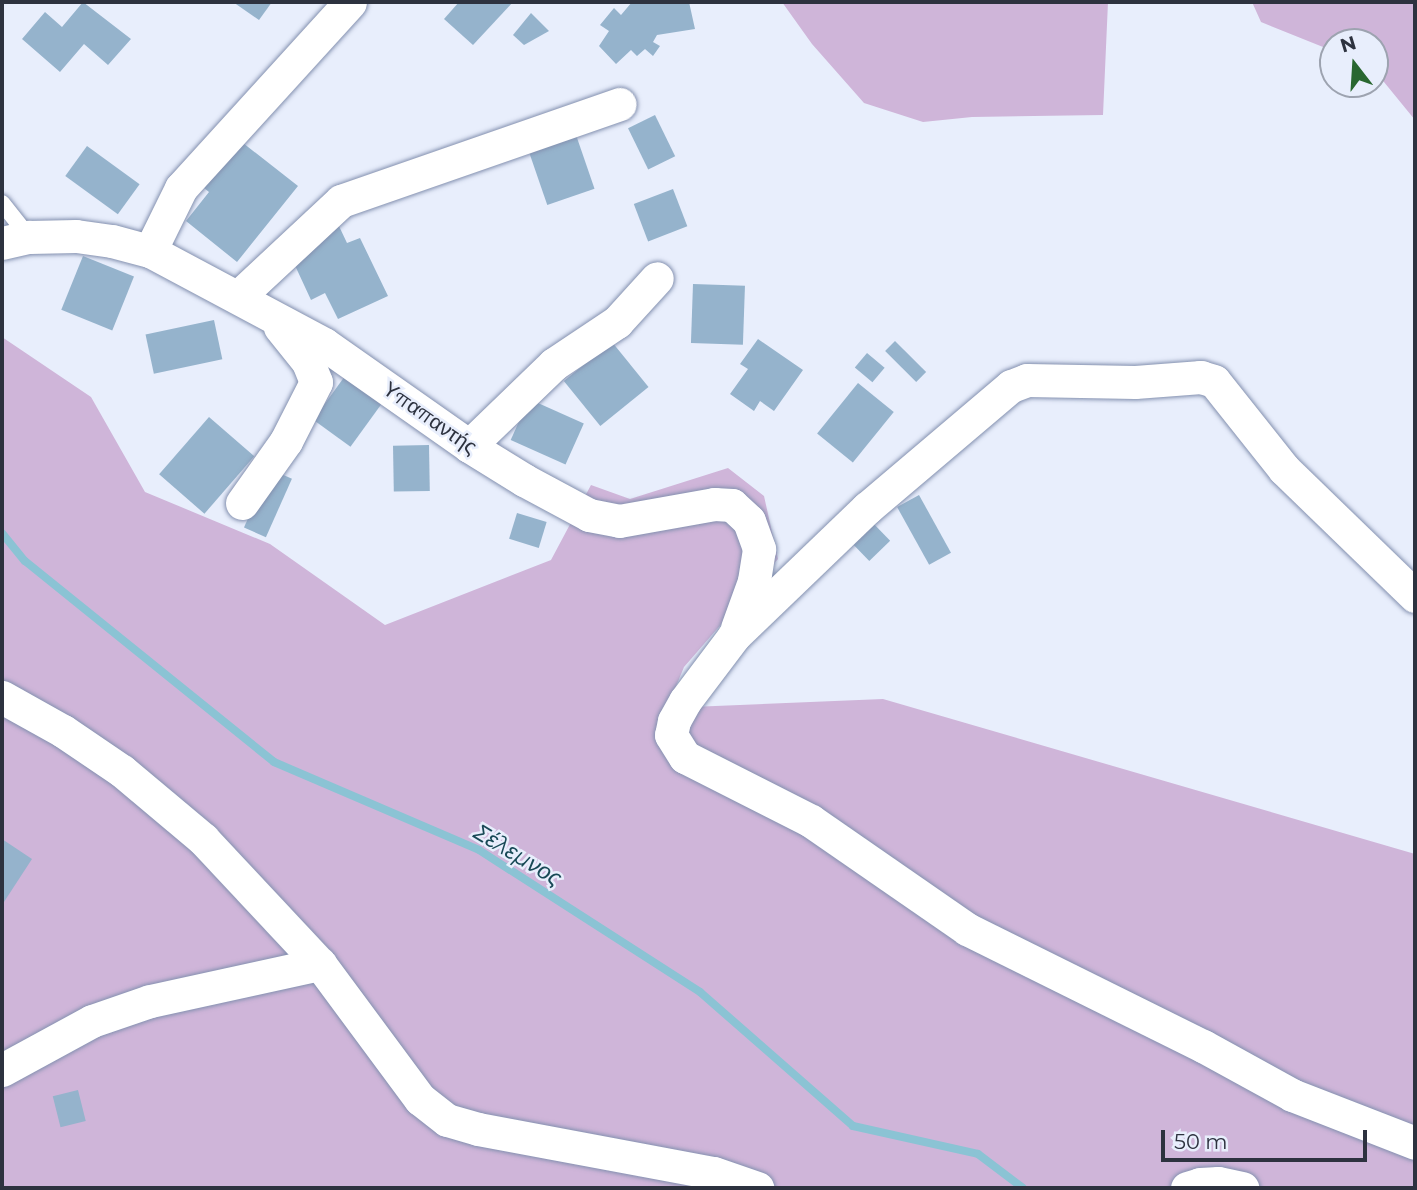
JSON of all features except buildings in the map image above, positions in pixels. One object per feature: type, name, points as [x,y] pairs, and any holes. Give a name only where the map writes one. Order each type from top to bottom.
[{"type":"street","points":[[150,251],[171,204],[187,180],[350,2]]},
{"type":"street","points":[[238,297],[341,201],[620,104]]},
{"type":"street","name":"Υπαπαντής","points":[[16,240],[76,236],[150,251],[324,344],[469,446],[524,480],[602,519],[641,519],[713,504],[732,505],[742,511],[756,534],[759,548],[754,581],[734,636]]},
{"type":"street","points":[[469,446],[554,363],[617,322],[657,278]]},
{"type":"street","points":[[242,503],[286,441],[316,382],[308,362],[268,312]]},
{"type":"street","points":[[1415,596],[1284,469],[1214,381],[1201,377],[1135,382],[1053,378],[1027,380],[1011,386],[867,508],[734,636],[674,721],[671,735],[685,757],[811,821],[967,929],[1203,1046],[1292,1095],[1415,1143]]},
{"type":"street","points":[[2,697],[63,731],[122,771],[203,839],[320,964],[420,1099],[447,1120],[478,1129],[714,1172],[757,1188]]},
{"type":"street","points":[[2,1070],[92,1021],[150,1002],[320,964]]},
{"type":"street","points":[[1187,1188],[1218,1183],[1242,1188]]},
{"type":"lane","points":[[2,203],[16,240]]},
{"type":"shaded area","points":[[782,2],[1108,2],[1103,115],[972,117],[923,122],[864,103],[812,44]]},
{"type":"shaded area","points":[[1252,2],[1415,2],[1415,120],[1389,88],[1389,28],[1319,28],[1319,45],[1261,22]]},
{"type":"shaded area","points":[[2,337],[91,397],[145,492],[270,544],[385,625],[551,560],[591,485],[630,499],[728,468],[764,496],[778,559],[684,667],[667,708],[883,699],[1415,854],[1415,1188],[2,1188]]},
{"type":"waterway","name":"Σέλεμνος","points":[[2,533],[25,561],[274,762],[479,850],[700,992],[853,1126],[978,1154],[1023,1188]]}]
